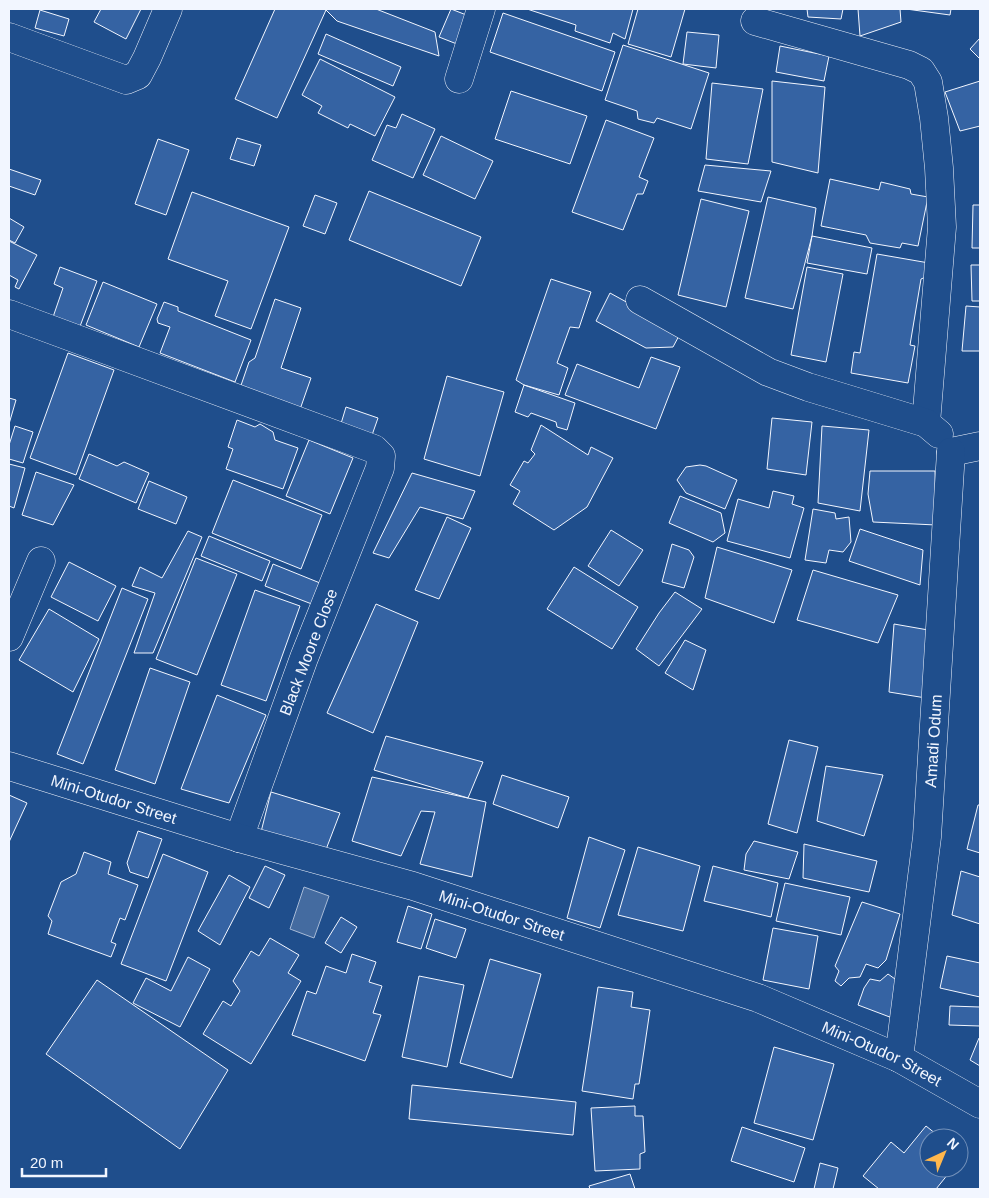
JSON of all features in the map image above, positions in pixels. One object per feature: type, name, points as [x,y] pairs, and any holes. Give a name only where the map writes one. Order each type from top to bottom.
[{"type":"street","points":[[9,36],[126,80],[138,75],[168,9]]},
{"type":"street","points":[[459,79],[481,9]]},
{"type":"street","points":[[755,21],[910,65],[922,71],[928,82],[939,168],[942,227],[926,423]]},
{"type":"street","points":[[640,300],[768,372],[808,387],[926,423],[940,435],[951,452],[980,446]]},
{"type":"street","name":"Black Moore Close","points":[[9,314],[374,449],[381,456],[380,468],[304,658],[239,838]]},
{"type":"street","name":"Amadi Odum","points":[[899,1058],[928,837],[951,452]]},
{"type":"street","points":[[9,637],[41,562]]},
{"type":"street","name":"Mini-Otudor Street","points":[[9,766],[239,838],[413,886],[758,998],[899,1058],[980,1104]]},
{"type":"water","points":[[304,887],[329,896],[314,938],[290,929]]},
{"type":"building","points":[[101,9],[141,9],[126,39],[94,22]]},
{"type":"building","points":[[275,9],[326,10],[277,118],[235,99]]},
{"type":"building","points":[[325,9],[376,9],[435,32],[439,56],[337,21]]},
{"type":"building","points":[[451,9],[474,18],[462,46],[439,37]]},
{"type":"building","points":[[527,9],[633,9],[625,39],[613,33],[610,43],[575,31],[576,25]]},
{"type":"building","points":[[638,9],[685,9],[671,57],[628,44]]},
{"type":"building","points":[[807,9],[843,9],[841,19],[808,17]]},
{"type":"building","points":[[858,9],[900,9],[901,22],[860,36]]},
{"type":"building","points":[[906,9],[951,9],[950,15]]},
{"type":"building","points":[[40,10],[69,19],[64,36],[35,28]]},
{"type":"building","points":[[503,13],[615,52],[602,91],[490,52]]},
{"type":"building","points":[[687,32],[719,35],[716,68],[683,64]]},
{"type":"building","points":[[326,34],[401,67],[393,86],[318,54]]},
{"type":"building","points":[[980,38],[980,59],[970,49]]},
{"type":"building","points":[[623,45],[709,73],[691,129],[657,118],[654,123],[638,119],[637,111],[605,100]]},
{"type":"building","points":[[780,46],[829,56],[824,81],[776,72]]},
{"type":"building","points":[[320,59],[395,97],[375,136],[350,124],[348,128],[318,113],[322,106],[302,95]]},
{"type":"building","points":[[772,81],[825,87],[818,173],[772,162]]},
{"type":"building","points":[[980,81],[980,126],[960,131],[945,92]]},
{"type":"building","points":[[712,83],[763,89],[748,164],[706,159]]},
{"type":"building","points":[[511,91],[587,116],[570,164],[495,139]]},
{"type":"building","points":[[402,114],[435,129],[413,178],[372,160],[387,125],[396,128]]},
{"type":"building","points":[[606,120],[654,138],[639,177],[648,181],[643,194],[637,194],[623,230],[572,212]]},
{"type":"building","points":[[441,136],[493,161],[475,199],[423,175]]},
{"type":"building","points":[[237,138],[261,145],[254,166],[230,159]]},
{"type":"building","points":[[158,139],[189,150],[166,215],[135,204]]},
{"type":"building","points":[[705,165],[771,171],[761,202],[698,191]]},
{"type":"building","points":[[9,169],[41,180],[35,195],[9,186]]},
{"type":"building","points":[[830,179],[879,190],[881,182],[910,189],[911,194],[928,197],[918,246],[902,243],[900,248],[870,243],[866,235],[821,226]]},
{"type":"building","points":[[369,191],[481,237],[461,286],[349,240]]},
{"type":"building","points":[[192,192],[289,227],[251,329],[215,316],[228,281],[168,259]]},
{"type":"building","points":[[315,195],[337,203],[325,234],[303,226]]},
{"type":"building","points":[[768,197],[816,208],[812,236],[793,309],[745,298]]},
{"type":"building","points":[[701,199],[749,211],[726,307],[678,295]]},
{"type":"building","points":[[973,205],[980,205],[980,248],[972,248]]},
{"type":"building","points":[[9,218],[24,227],[15,243],[9,240]]},
{"type":"building","points":[[812,236],[872,248],[867,274],[807,263]]},
{"type":"building","points":[[9,241],[37,255],[19,289],[15,287],[18,280],[9,275]]},
{"type":"building","points":[[877,254],[929,263],[926,277],[921,279],[910,345],[915,346],[908,383],[851,373],[854,352],[860,353]]},
{"type":"building","points":[[971,265],[980,265],[980,301],[972,301]]},
{"type":"building","points":[[60,267],[97,281],[79,329],[52,320],[63,288],[54,284]]},
{"type":"building","points":[[807,267],[843,274],[826,362],[791,355]]},
{"type":"building","points":[[551,279],[591,292],[579,328],[570,327],[557,363],[568,368],[559,395],[524,385],[516,380]]},
{"type":"building","points":[[103,282],[157,304],[139,347],[86,325]]},
{"type":"building","points":[[610,293],[681,332],[673,347],[646,348],[596,321]]},
{"type":"building","points":[[275,299],[301,308],[281,368],[311,378],[297,418],[237,397],[249,362],[255,358]]},
{"type":"building","points":[[164,302],[178,307],[178,311],[251,340],[235,382],[160,353],[170,327],[158,323],[157,319]]},
{"type":"building","points":[[966,306],[980,307],[980,351],[962,351]]},
{"type":"building","points":[[68,353],[114,370],[76,475],[30,458]]},
{"type":"building","points":[[651,357],[680,367],[656,429],[565,395],[577,364],[639,388]]},
{"type":"building","points":[[447,376],[504,392],[480,476],[424,459]]},
{"type":"building","points":[[524,385],[575,403],[567,430],[557,427],[556,422],[531,413],[528,417],[515,412]]},
{"type":"building","points":[[9,398],[16,400],[9,424]]},
{"type":"building","points":[[346,407],[378,418],[371,438],[340,427]]},
{"type":"building","points":[[772,418],[812,422],[806,475],[767,469]]},
{"type":"building","points":[[237,420],[255,427],[260,424],[273,432],[275,440],[298,448],[283,489],[226,469],[233,449],[228,447]]},
{"type":"building","points":[[541,425],[588,455],[591,447],[613,458],[587,507],[554,530],[513,504],[520,491],[510,485],[524,461],[528,463],[535,454],[531,450]]},
{"type":"building","points":[[15,426],[33,432],[23,463],[9,459],[9,445]]},
{"type":"building","points":[[822,426],[869,430],[860,511],[818,503]]},
{"type":"building","points":[[309,440],[353,458],[330,514],[286,496]]},
{"type":"building","points":[[89,454],[117,466],[124,462],[149,473],[136,503],[79,479]]},
{"type":"building","points":[[9,464],[25,468],[14,508],[9,506]]},
{"type":"building","points":[[700,465],[737,480],[725,509],[686,493],[677,480],[686,467]]},
{"type":"building","points":[[870,471],[935,471],[936,525],[873,522],[868,494]]},
{"type":"building","points":[[36,472],[74,485],[53,525],[22,515]]},
{"type":"building","points":[[412,473],[475,491],[463,519],[420,507],[389,558],[373,553]]},
{"type":"building","points":[[233,480],[322,515],[301,569],[212,533]]},
{"type":"building","points":[[149,481],[187,497],[176,524],[138,509]]},
{"type":"building","points":[[773,491],[794,496],[792,504],[804,508],[790,558],[727,541],[738,499],[769,508]]},
{"type":"building","points":[[680,496],[721,513],[725,533],[713,542],[669,523]]},
{"type":"building","points":[[813,509],[835,513],[836,519],[849,517],[851,542],[843,552],[829,550],[826,563],[805,560]]},
{"type":"building","points":[[447,517],[471,528],[439,599],[415,590]]},
{"type":"building","points":[[860,529],[923,550],[920,585],[849,561]]},
{"type":"building","points":[[611,530],[643,550],[619,586],[588,566]]},
{"type":"building","points":[[188,531],[202,537],[153,653],[134,653],[155,593],[132,586],[140,567],[162,578]]},
{"type":"building","points":[[209,536],[270,561],[262,581],[201,556]]},
{"type":"building","points":[[672,544],[689,550],[694,557],[684,588],[662,582]]},
{"type":"building","points":[[717,547],[792,570],[774,623],[705,598]]},
{"type":"building","points":[[196,558],[237,574],[197,675],[156,659]]},
{"type":"building","points":[[69,562],[116,586],[98,621],[51,597]]},
{"type":"building","points":[[273,564],[325,585],[317,606],[265,586]]},
{"type":"building","points":[[574,567],[638,607],[612,649],[547,609]]},
{"type":"building","points":[[813,570],[898,595],[878,643],[797,620]]},
{"type":"building","points":[[122,588],[148,599],[83,764],[57,754]]},
{"type":"building","points":[[255,590],[300,606],[266,701],[221,685]]},
{"type":"building","points":[[675,592],[702,609],[659,666],[636,649]]},
{"type":"building","points":[[376,604],[418,622],[373,733],[327,713]]},
{"type":"building","points":[[49,609],[99,639],[73,692],[19,660]]},
{"type":"building","points":[[894,624],[934,631],[926,698],[889,692]]},
{"type":"building","points":[[685,640],[706,650],[693,690],[665,673]]},
{"type":"building","points":[[150,668],[190,682],[155,784],[115,770]]},
{"type":"building","points":[[217,695],[266,715],[229,803],[181,789]]},
{"type":"building","points":[[386,736],[483,762],[468,798],[374,770]]},
{"type":"building","points":[[789,740],[818,747],[797,833],[768,824]]},
{"type":"building","points":[[826,766],[883,775],[864,836],[817,821]]},
{"type":"building","points":[[502,775],[569,797],[558,828],[493,804]]},
{"type":"building","points":[[372,777],[486,802],[472,877],[420,864],[435,812],[421,811],[401,856],[352,841]]},
{"type":"building","points":[[271,792],[340,813],[325,852],[261,832]]},
{"type":"building","points":[[9,795],[27,803],[9,842]]},
{"type":"building","points":[[978,805],[980,805],[980,853],[967,849]]},
{"type":"building","points":[[138,831],[162,839],[148,878],[130,872],[127,863]]},
{"type":"building","points":[[589,837],[625,850],[600,928],[567,918]]},
{"type":"building","points":[[754,841],[798,852],[789,879],[744,870],[746,854]]},
{"type":"building","points":[[804,844],[877,861],[869,892],[803,878]]},
{"type":"building","points":[[638,847],[700,866],[683,931],[618,915]]},
{"type":"building","points":[[84,852],[111,862],[108,874],[138,885],[125,920],[120,918],[111,942],[116,944],[111,957],[48,934],[52,921],[48,916],[61,882],[76,874]]},
{"type":"building","points":[[163,854],[208,872],[166,981],[121,964]]},
{"type":"building","points":[[265,866],[285,875],[269,908],[249,898]]},
{"type":"building","points":[[713,866],[778,883],[771,917],[704,901]]},
{"type":"building","points":[[961,871],[980,877],[980,924],[952,915]]},
{"type":"building","points":[[229,875],[250,887],[220,945],[198,931]]},
{"type":"building","points":[[785,883],[850,897],[841,935],[776,921]]},
{"type":"building","points":[[862,902],[900,914],[886,960],[878,968],[866,964],[860,977],[849,978],[841,986],[835,981],[839,971],[835,966]]},
{"type":"building","points":[[408,906],[432,914],[421,949],[397,942]]},
{"type":"building","points":[[341,917],[357,927],[341,953],[325,943]]},
{"type":"building","points":[[435,919],[466,929],[456,958],[426,948]]},
{"type":"building","points":[[773,928],[818,936],[809,989],[763,980]]},
{"type":"building","points":[[270,938],[299,955],[288,973],[301,981],[251,1064],[203,1034],[223,1001],[231,1006],[240,991],[233,981],[251,951],[259,956]]},
{"type":"building","points":[[352,954],[376,962],[369,982],[382,986],[373,1013],[381,1015],[365,1061],[292,1035],[307,991],[316,994],[326,966],[346,973]]},
{"type":"building","points":[[947,956],[980,963],[980,997],[940,988]]},
{"type":"building","points":[[188,957],[210,969],[180,1027],[133,1003],[146,978],[171,991]]},
{"type":"building","points":[[490,959],[541,974],[512,1078],[460,1063]]},
{"type":"building","points":[[888,974],[902,984],[895,1019],[858,1005],[864,988],[870,979],[880,981]]},
{"type":"building","points":[[419,976],[464,985],[447,1067],[402,1057]]},
{"type":"building","points":[[97,980],[228,1070],[180,1149],[46,1054]]},
{"type":"building","points":[[598,987],[633,992],[631,1007],[650,1010],[639,1084],[635,1084],[633,1099],[582,1091]]},
{"type":"building","points":[[950,1006],[980,1007],[980,1026],[949,1025]]},
{"type":"building","points":[[980,1039],[980,1066],[970,1060]]},
{"type":"building","points":[[774,1047],[834,1064],[813,1140],[754,1123]]},
{"type":"building","points":[[412,1085],[576,1102],[573,1135],[409,1119]]},
{"type":"building","points":[[635,1106],[635,1116],[643,1116],[645,1152],[640,1154],[640,1169],[595,1171],[591,1108]]},
{"type":"building","points":[[742,1127],[805,1148],[794,1182],[731,1161]]},
{"type":"building","points":[[919,1135],[919,1178],[945,1178],[936,1189],[879,1189],[863,1176],[891,1142],[904,1153]]},
{"type":"building","points":[[820,1163],[838,1168],[833,1189],[814,1189]]},
{"type":"building","points":[[630,1174],[635,1189],[590,1189],[589,1186]]}]
